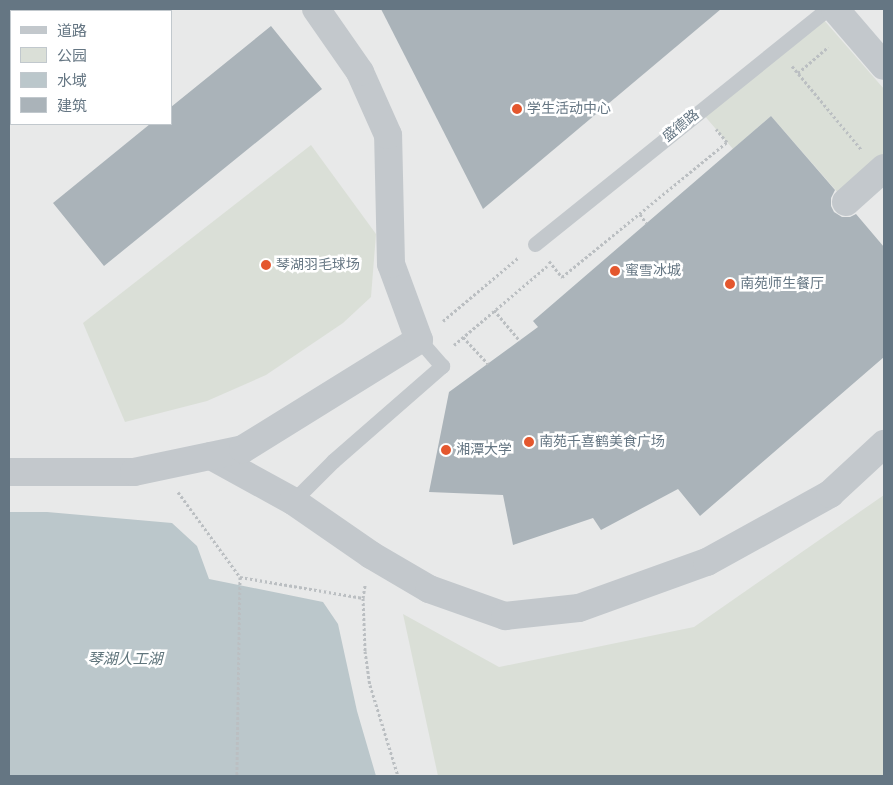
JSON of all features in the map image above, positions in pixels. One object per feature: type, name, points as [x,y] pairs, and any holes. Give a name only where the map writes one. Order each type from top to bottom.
[{"type":"street","points":[[9,472],[134,472],[243,449],[428,350],[391,264],[388,135],[360,72],[316,9]]},
{"type":"street","points":[[835,9],[884,66]]},
{"type":"street","points":[[846,202],[882,170]]},
{"type":"street","points":[[211,456],[293,501],[372,555],[429,589],[505,616],[579,608],[707,562],[830,494],[884,444]]},
{"type":"lane","name":"盛德路","points":[[535,244],[827,9]]},
{"type":"lane","points":[[293,501],[332,461],[442,366],[428,350]]},
{"type":"path","points":[[798,73],[832,44]]},
{"type":"path","points":[[790,63],[882,170]]},
{"type":"path","points":[[428,350],[535,244],[562,277],[727,142],[713,126]]},
{"type":"path","points":[[640,214],[646,223]]},
{"type":"path","points":[[428,350],[464,337],[550,263]]},
{"type":"path","points":[[494,310],[520,341]]},
{"type":"path","points":[[464,337],[488,364]]},
{"type":"path","points":[[154,468],[184,499],[240,577],[238,776]]},
{"type":"path","points":[[240,577],[363,598],[365,651],[370,685],[398,776]]},
{"type":"shaded area","name":"湘潭大学","points":[[9,9],[884,9],[884,776],[9,776]]},
{"type":"green space","points":[[823,19],[884,89],[884,177],[846,202],[771,116],[733,149],[703,114]]},
{"type":"green space","name":"琴湖羽毛球场","points":[[311,145],[376,234],[371,297],[343,323],[266,375],[207,401],[125,422],[83,323]]},
{"type":"green space","points":[[884,495],[884,776],[438,776],[403,614],[499,667],[694,627]]},
{"type":"water","name":"琴湖人工湖","points":[[9,512],[47,512],[172,523],[197,546],[209,579],[323,602],[338,624],[357,711],[376,776],[9,776]]},
{"type":"building","name":"学生活动中心","points":[[381,9],[721,9],[483,209]]},
{"type":"building","points":[[271,26],[322,89],[104,266],[53,203],[149,125],[172,125],[172,106]]},
{"type":"building","name":"南苑师生餐厅","points":[[771,116],[835,190],[831,198],[831,206],[834,212],[842,217],[850,217],[856,214],[884,247],[884,357],[700,516],[678,489],[601,530],[593,518],[513,545],[503,495],[429,492],[449,392],[538,327],[533,321]]},
{"type":"place","name":"学生活动中心","points":[[517,109]]},
{"type":"place","name":"琴湖羽毛球场","points":[[266,265]]},
{"type":"place","name":"蜜雪冰城","points":[[615,271]]},
{"type":"place","name":"南苑师生餐厅","points":[[730,284]]},
{"type":"place","name":"南苑千喜鹤美食广场","points":[[529,442]]},
{"type":"place","name":"湘潭大学","points":[[446,450]]}]
